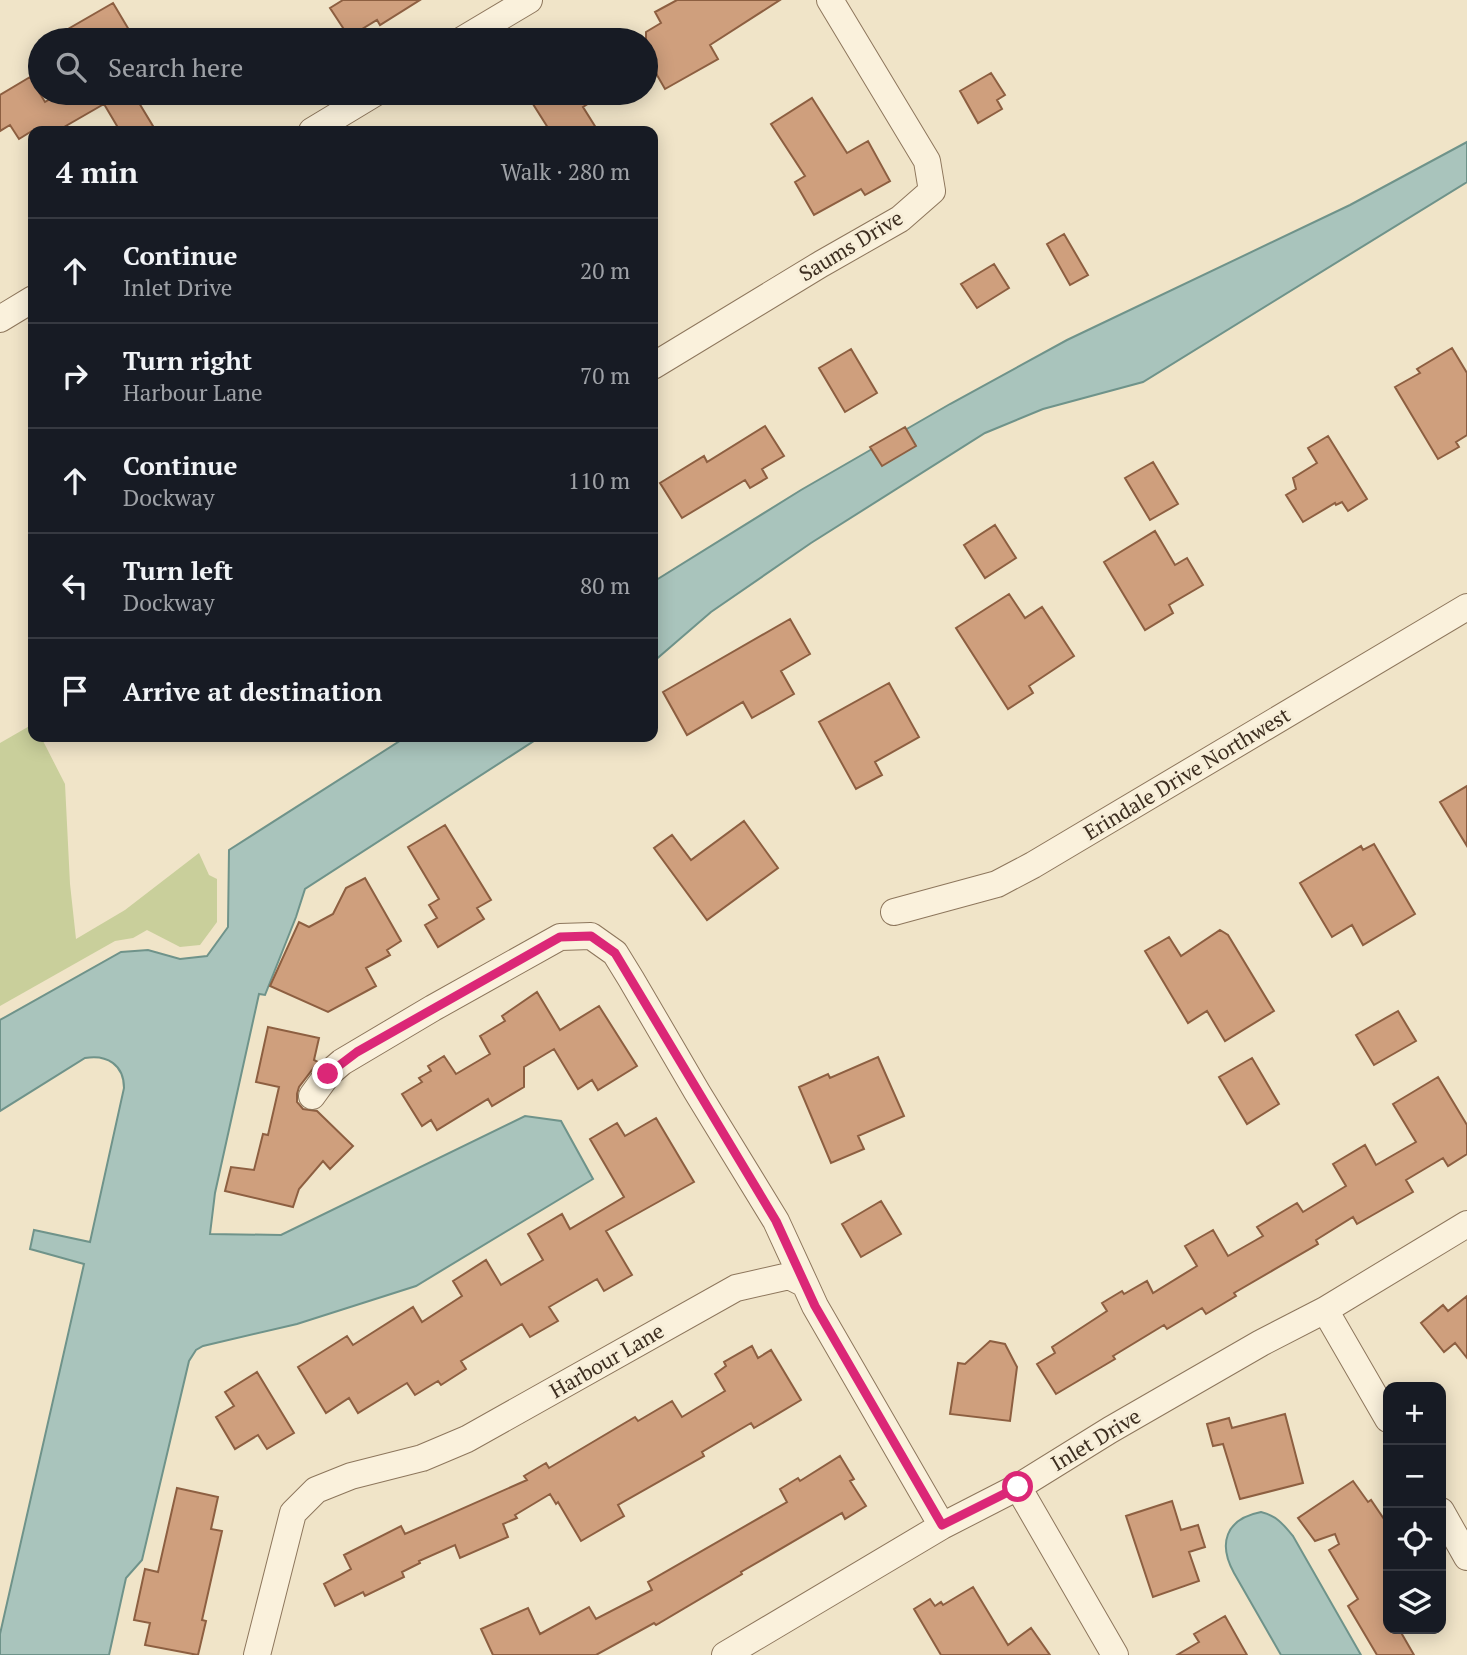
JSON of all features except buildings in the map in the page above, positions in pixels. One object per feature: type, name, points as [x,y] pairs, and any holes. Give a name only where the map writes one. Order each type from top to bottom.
[{"type":"street","points":[[482,28],[528,0]]},
{"type":"street","name":"Saums Drive","points":[[658,363],[900,219],[932,191],[927,162],[830,0]]},
{"type":"street","points":[[320,126],[356,105]]},
{"type":"street","points":[[0,319],[28,302]]},
{"type":"street","name":"Erindale Drive Northwest","points":[[894,912],[997,884],[1467,607]]},
{"type":"street","points":[[312,1096],[328,1074],[342,1062],[433,1008],[560,937],[591,936],[615,953],[776,1221],[815,1306],[942,1525]]},
{"type":"street","name":"Inlet Drive","points":[[725,1655],[942,1525],[1018,1487],[1110,1430],[1250,1349],[1325,1310],[1467,1224]]},
{"type":"street","name":"Harbour Lane","points":[[257,1655],[293,1514],[316,1490],[351,1476],[422,1458],[467,1440],[736,1288],[789,1276],[805,1284]]},
{"type":"street","points":[[1325,1310],[1383,1410]]},
{"type":"street","points":[[1018,1487],[1115,1655]]},
{"type":"street","points":[[1446,1520],[1467,1557]]},
{"type":"green space","points":[[28,727],[28,742],[44,742],[65,784],[76,939],[125,910],[199,853],[209,875],[217,879],[217,922],[200,945],[180,947],[147,930],[133,938],[115,941],[0,1006],[0,743]]},
{"type":"water","points":[[1467,142],[1467,182],[1143,382],[1043,409],[985,433],[811,543],[711,612],[658,658],[658,579],[801,490],[1067,340],[1350,205]]},
{"type":"water","points":[[398,742],[532,742],[305,889],[265,995],[259,994],[215,1193],[210,1234],[281,1235],[525,1116],[561,1121],[593,1179],[416,1286],[297,1324],[203,1346],[196,1350],[189,1361],[142,1560],[126,1578],[109,1655],[0,1655],[0,1634],[84,1264],[30,1249],[34,1230],[90,1242],[124,1088],[121,1073],[113,1063],[100,1058],[85,1058],[0,1111],[0,1020],[121,952],[148,950],[180,959],[207,956],[228,927],[229,850]]},
{"type":"water","points":[[1261,1512],[1276,1518],[1293,1536],[1361,1655],[1281,1655],[1234,1573],[1226,1552],[1228,1534],[1232,1527],[1239,1520]]},
{"type":"route","points":[[328,1074],[357,1052],[560,937],[591,936],[615,953],[776,1221],[815,1306],[942,1525],[1018,1487]]}]
